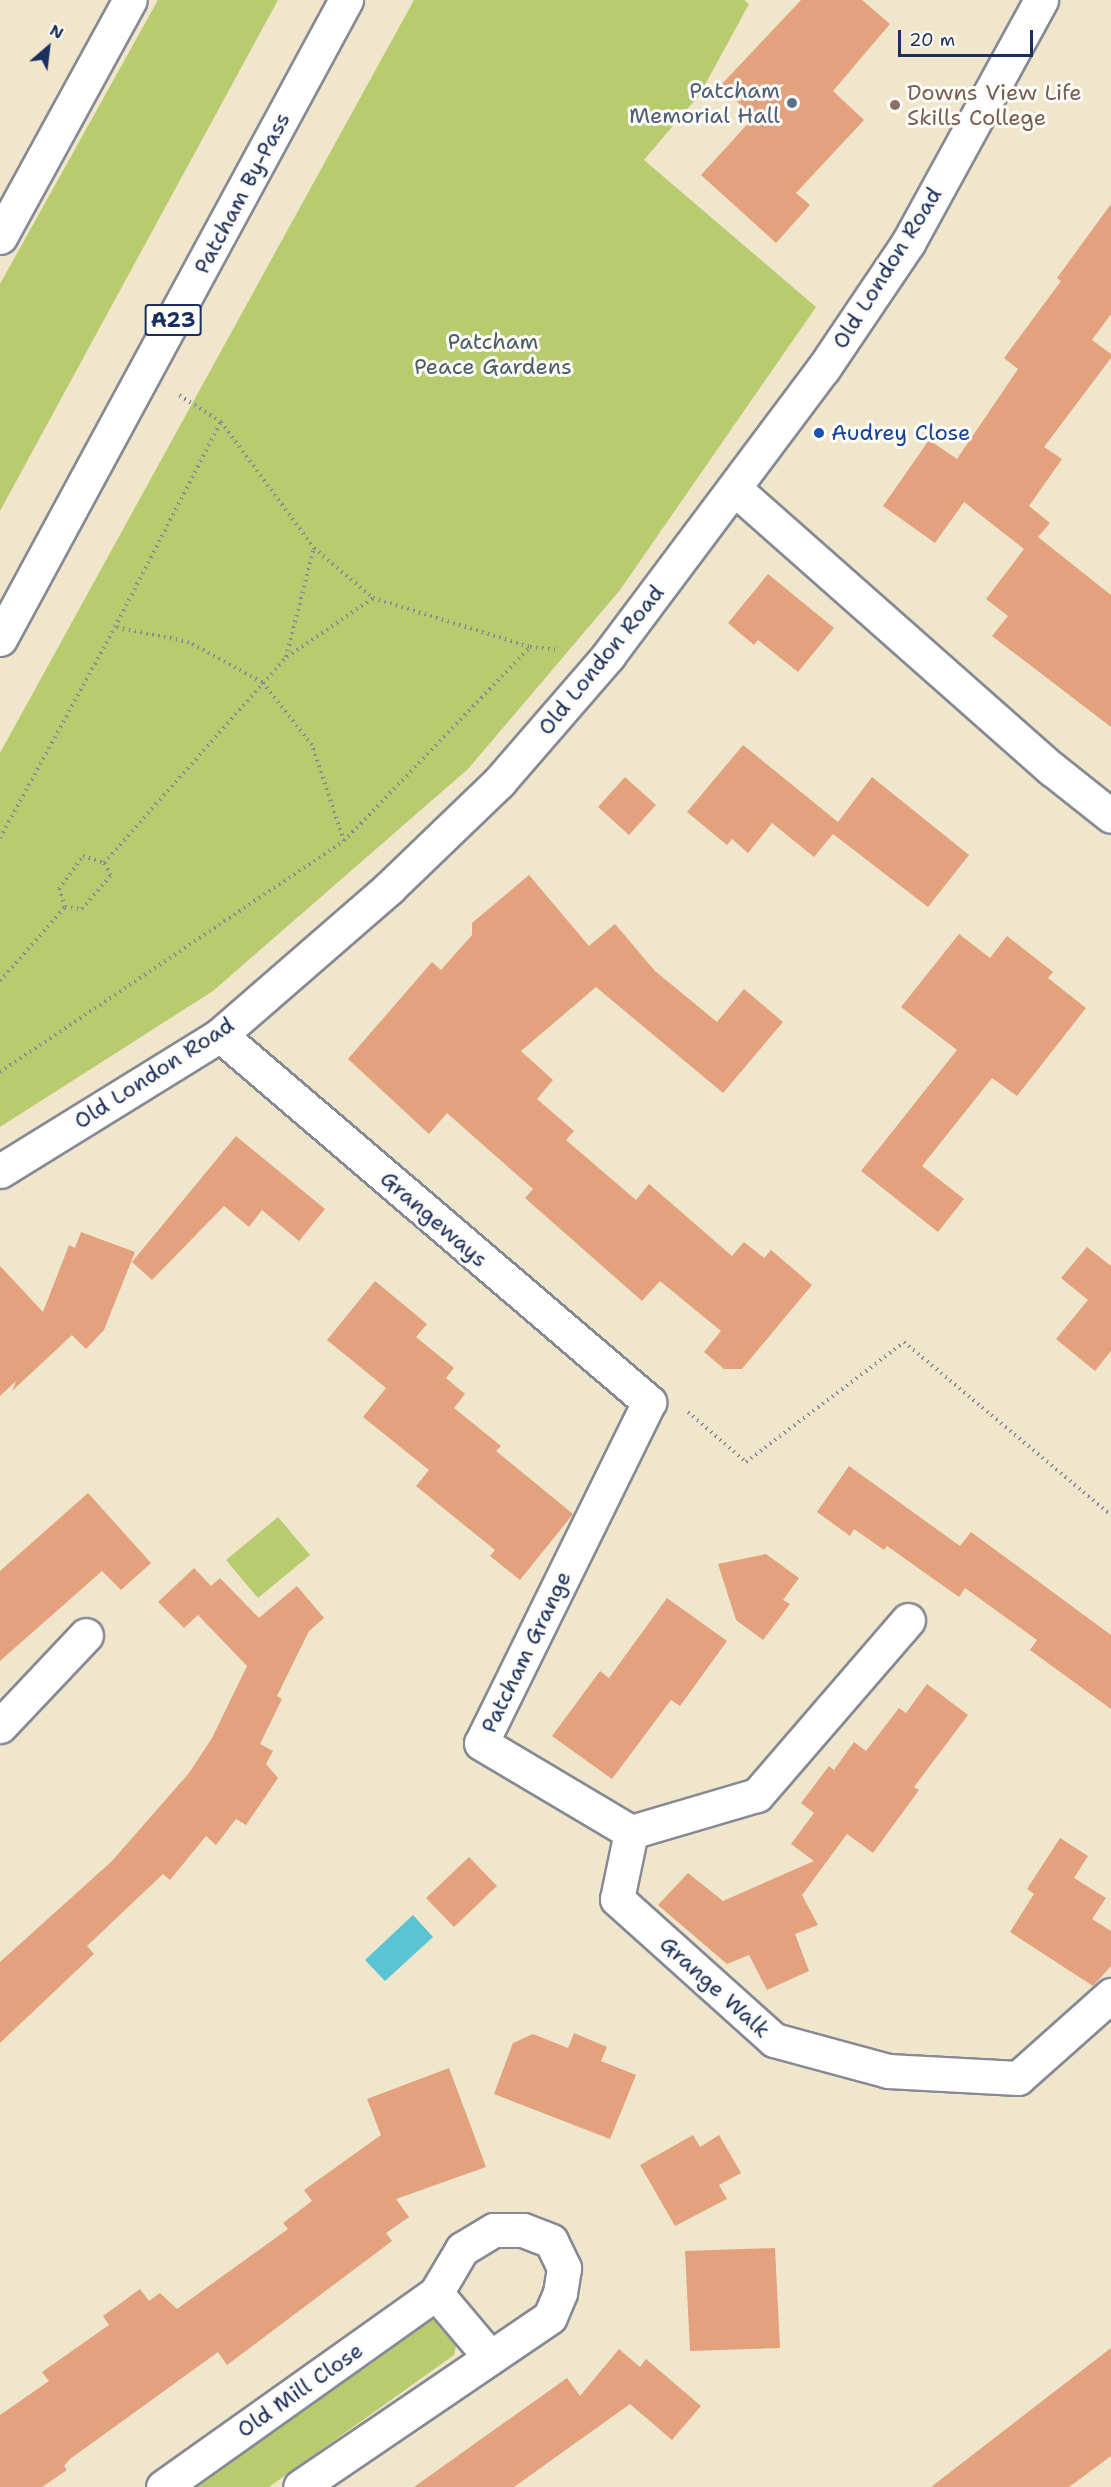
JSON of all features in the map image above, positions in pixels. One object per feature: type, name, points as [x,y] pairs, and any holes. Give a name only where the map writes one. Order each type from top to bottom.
[{"type":"main road","points":[[0,237],[130,0]]},
{"type":"main road","name":"Patcham By-Pass","points":[[0,639],[346,0]]},
{"type":"main road","name":"Old London Road","points":[[0,1171],[220,1035],[389,888],[491,790],[609,656],[735,489],[908,243],[1041,0]]},
{"type":"main road","points":[[735,489],[1052,770],[1111,816]]},
{"type":"main road","name":"Grangeways","points":[[220,1035],[649,1402]]},
{"type":"main road","name":"Patcham Grange","points":[[631,1832],[481,1743],[649,1402]]},
{"type":"main road","points":[[631,1832],[757,1795],[908,1620]]},
{"type":"main road","points":[[0,1726],[86,1635]]},
{"type":"main road","name":"Grange Walk","points":[[631,1832],[617,1899],[774,2040],[888,2071],[1018,2078],[1111,1995]]},
{"type":"main road","name":"Old Mill Close","points":[[163,2487],[436,2293],[462,2249],[494,2230],[523,2230],[552,2241],[564,2268],[560,2294],[550,2317],[520,2341],[489,2356],[300,2487]]},
{"type":"main road","points":[[436,2293],[489,2356]]},
{"type":"path","points":[[145,373],[221,422],[314,548],[373,598],[530,647],[609,656]]},
{"type":"path","points":[[0,838],[116,627],[221,422]]},
{"type":"path","points":[[286,657],[314,548]]},
{"type":"path","points":[[104,863],[286,657],[373,598]]},
{"type":"path","points":[[116,627],[189,642],[262,682],[312,745],[344,841]]},
{"type":"path","points":[[0,1072],[344,841],[530,647]]},
{"type":"path","points":[[83,856],[104,863],[111,875],[82,909],[65,907],[58,889],[83,856]]},
{"type":"path","points":[[0,981],[65,907]]},
{"type":"path","points":[[649,1402],[661,1389],[746,1461],[904,1342],[1111,1515]]},
{"type":"green space","points":[[158,0],[278,0],[0,511],[0,284]]},
{"type":"green space","name":"Patcham Peace Gardens","points":[[414,0],[744,0],[749,4],[700,94],[644,160],[816,307],[620,590],[468,769],[213,991],[0,1127],[0,753]]},
{"type":"green space","points":[[278,1517],[310,1555],[258,1598],[226,1560]]},
{"type":"green space","points":[[427,2319],[439,2321],[457,2342],[454,2355],[269,2487],[193,2487]]},
{"type":"water","points":[[413,1915],[433,1937],[385,1981],[365,1960]]},
{"type":"building","points":[[801,0],[862,0],[890,24],[833,91],[864,120],[796,193],[810,205],[776,243],[701,175],[754,117],[720,86]]},
{"type":"building","points":[[1111,204],[1111,314],[1092,340],[1111,354],[1111,358],[1044,447],[1062,459],[1029,506],[1050,523],[1038,537],[1111,595],[1111,727],[992,636],[1008,616],[986,599],[1024,549],[964,502],[935,543],[883,506],[929,440],[957,459],[1018,369],[1004,358],[1061,281],[1057,278]]},
{"type":"building","points":[[768,574],[834,628],[798,672],[758,640],[754,645],[728,623]]},
{"type":"building","points":[[743,745],[838,822],[872,777],[969,855],[928,907],[833,834],[814,857],[772,823],[748,853],[732,839],[727,845],[687,812]]},
{"type":"building","points":[[625,777],[656,805],[629,835],[598,807]]},
{"type":"building","points":[[529,875],[589,946],[615,924],[655,971],[717,1022],[744,989],[783,1022],[723,1093],[596,987],[521,1051],[553,1080],[537,1099],[574,1131],[566,1140],[636,1200],[649,1184],[732,1256],[744,1242],[764,1258],[771,1250],[812,1285],[742,1369],[724,1369],[704,1352],[721,1331],[660,1281],[642,1301],[525,1198],[533,1189],[447,1113],[429,1134],[348,1059],[432,962],[441,970],[472,935],[472,923]]},
{"type":"building","points":[[959,934],[990,958],[1007,936],[1053,972],[1048,978],[1086,1008],[1017,1096],[992,1078],[922,1166],[964,1199],[938,1232],[861,1171],[957,1050],[901,1007]]},
{"type":"building","points":[[236,1136],[325,1209],[299,1241],[262,1210],[249,1227],[224,1206],[152,1280],[132,1262]]},
{"type":"building","points":[[81,1232],[135,1252],[104,1330],[86,1349],[72,1335],[12,1391],[16,1381],[0,1396],[0,1266],[43,1312],[69,1245],[75,1248]]},
{"type":"building","points":[[1087,1247],[1111,1266],[1111,1351],[1095,1371],[1056,1339],[1088,1300],[1061,1278]]},
{"type":"building","points":[[375,1281],[427,1324],[416,1337],[454,1368],[446,1378],[465,1394],[454,1408],[501,1446],[496,1451],[573,1514],[520,1580],[490,1556],[495,1550],[416,1486],[429,1470],[363,1417],[386,1388],[327,1340]]},
{"type":"building","points":[[849,1466],[960,1546],[971,1532],[1111,1635],[1111,1709],[1030,1650],[1037,1640],[965,1588],[959,1597],[887,1546],[884,1550],[854,1529],[850,1536],[817,1512]]},
{"type":"building","points":[[88,1493],[151,1563],[121,1590],[102,1571],[0,1661],[0,1571]]},
{"type":"building","points":[[766,1554],[799,1578],[783,1600],[790,1604],[763,1640],[736,1620],[718,1564]]},
{"type":"building","points":[[194,1568],[211,1586],[220,1578],[259,1618],[297,1586],[324,1618],[309,1631],[277,1696],[282,1699],[260,1744],[273,1751],[266,1764],[278,1778],[246,1825],[236,1819],[216,1845],[206,1836],[170,1880],[163,1874],[87,1946],[94,1954],[0,2043],[0,1962],[112,1861],[189,1773],[212,1738],[247,1666],[198,1615],[184,1628],[158,1602]]},
{"type":"building","points":[[667,1598],[727,1641],[680,1706],[671,1700],[612,1779],[552,1736],[600,1671],[609,1678]]},
{"type":"building","points":[[927,1684],[968,1715],[914,1787],[919,1790],[873,1853],[847,1834],[802,1895],[818,1925],[795,1934],[809,1971],[767,1990],[749,1955],[727,1964],[658,1905],[688,1873],[723,1901],[814,1861],[791,1844],[814,1813],[801,1803],[829,1766],[834,1770],[854,1742],[866,1751],[899,1708],[906,1713]]},
{"type":"building","points":[[1060,1838],[1088,1856],[1074,1878],[1106,1898],[1092,1919],[1111,1931],[1111,1966],[1093,1986],[1010,1932],[1034,1894],[1027,1889]]},
{"type":"building","points":[[469,1857],[497,1886],[454,1927],[426,1898]]},
{"type":"building","points":[[574,2033],[607,2047],[601,2061],[636,2075],[610,2139],[494,2094],[513,2043],[533,2034],[568,2048]]},
{"type":"building","points":[[449,2068],[486,2167],[396,2199],[409,2217],[386,2233],[392,2241],[227,2365],[218,2352],[70,2459],[64,2466],[67,2470],[42,2487],[0,2487],[0,2415],[49,2381],[42,2372],[109,2325],[103,2316],[140,2289],[149,2301],[160,2293],[177,2309],[288,2229],[283,2223],[312,2201],[304,2190],[381,2135],[367,2099]]},
{"type":"building","points":[[693,2135],[700,2147],[719,2135],[741,2173],[719,2185],[727,2199],[675,2226],[640,2165]]},
{"type":"building","points":[[775,2248],[780,2348],[690,2351],[685,2251]]},
{"type":"building","points":[[1111,2348],[1111,2456],[1069,2487],[931,2487]]},
{"type":"building","points":[[619,2349],[640,2367],[646,2359],[701,2406],[672,2440],[630,2404],[514,2487],[414,2487],[567,2378],[580,2396]]},
{"type":"place","name":"Patcham Memorial Hall","points":[[792,103]]},
{"type":"place","name":"Downs View Life Skills College","points":[[895,105]]},
{"type":"place","name":"Audrey Close","points":[[819,433]]}]
